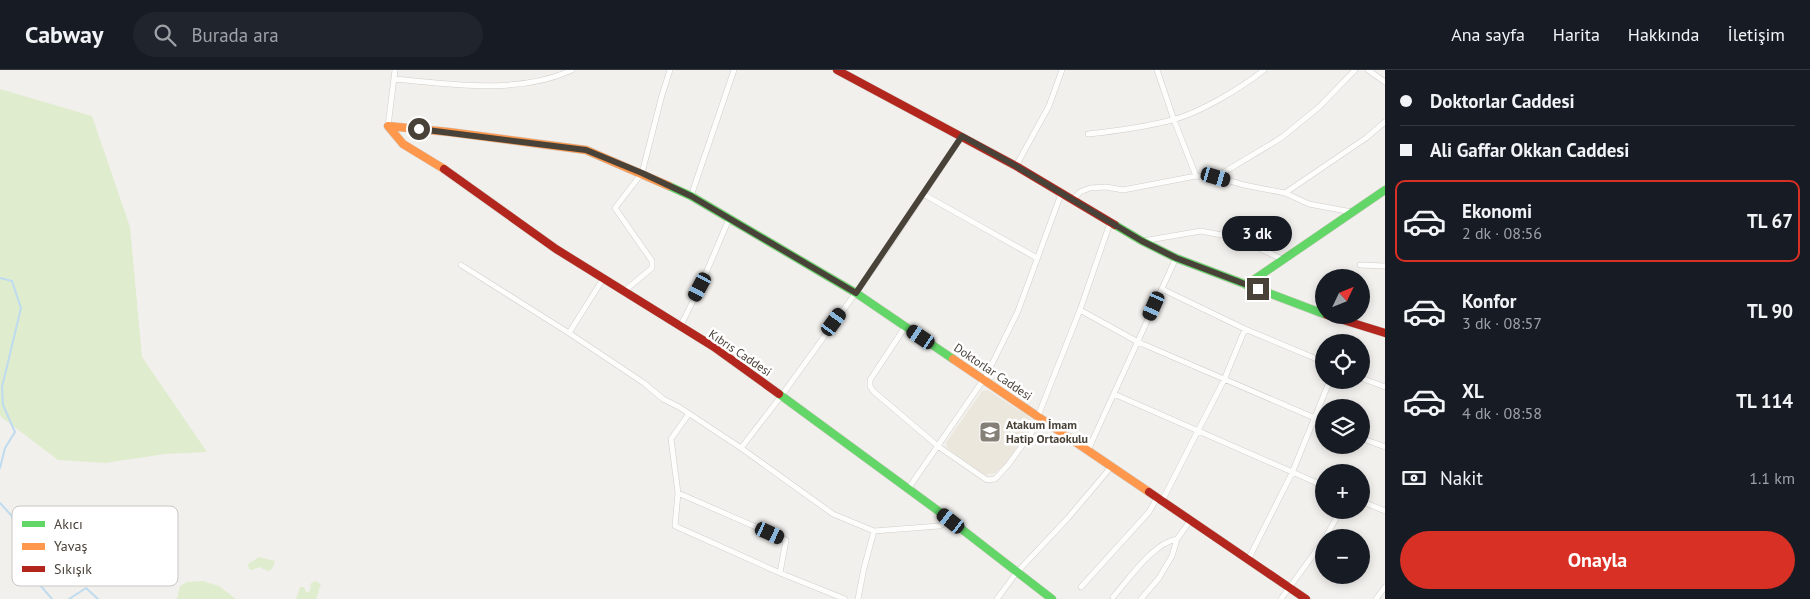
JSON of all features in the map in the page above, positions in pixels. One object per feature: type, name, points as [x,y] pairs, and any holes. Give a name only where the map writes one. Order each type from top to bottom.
[{"type":"street","points":[[388,126],[395,70]]},
{"type":"street","points":[[394,79],[484,86],[522,83],[560,76],[572,70]]},
{"type":"street","points":[[623,292],[652,268],[652,261],[614,208],[642,173],[670,70]]},
{"type":"street","points":[[691,196],[734,70]]},
{"type":"street","points":[[837,70],[1016,166],[1142,241],[1176,258],[1315,310]]},
{"type":"street","points":[[1016,166],[1049,106],[1062,70]]},
{"type":"street","points":[[1157,70],[1196,176]]},
{"type":"street","points":[[1088,134],[1112,132],[1174,120],[1207,106],[1264,70]]},
{"type":"street","points":[[1216,177],[1281,138],[1319,107],[1355,70]]},
{"type":"street","points":[[1368,70],[1385,82]]},
{"type":"street","points":[[1285,193],[1366,138],[1385,122]]},
{"type":"street","name":"Doktorlar Caddesi","points":[[388,126],[586,150],[691,196],[856,293],[1306,599]]},
{"type":"street","name":"Kıbrıs Caddesi","points":[[388,126],[403,144],[433,161],[556,249],[721,352],[782,395],[1052,599]]},
{"type":"street","points":[[741,448],[856,293],[962,136]]},
{"type":"street","points":[[1073,200],[1080,192],[1090,188],[1106,187],[1123,190],[1196,176],[1216,177],[1285,193],[1309,204],[1352,212]]},
{"type":"street","points":[[1246,285],[1385,190]]},
{"type":"street","points":[[923,194],[1037,258]]},
{"type":"street","points":[[908,489],[984,380],[1018,311],[1061,194]]},
{"type":"street","points":[[680,327],[700,287],[729,219]]},
{"type":"street","points":[[905,327],[870,380],[873,392],[939,447],[986,480],[995,479],[1008,465],[1037,425],[1038,416],[1080,310],[1110,223]]},
{"type":"street","points":[[1142,241],[1201,231],[1237,238],[1282,259]]},
{"type":"street","points":[[1088,450],[1176,258]]},
{"type":"street","points":[[461,264],[644,383],[663,399],[679,407],[688,415],[741,448],[833,514],[874,531],[939,526],[951,521]]},
{"type":"street","points":[[1360,265],[1385,266]]},
{"type":"street","points":[[569,333],[603,279]]},
{"type":"street","points":[[1162,289],[1245,329],[1315,358]]},
{"type":"street","points":[[1080,310],[1138,342],[1315,419],[1292,473],[1248,560]]},
{"type":"street","points":[[1357,324],[1385,333]]},
{"type":"street","points":[[1081,587],[1159,500],[1224,380],[1245,329]]},
{"type":"street","points":[[1370,381],[1385,387]]},
{"type":"street","points":[[1114,394],[1315,482]]},
{"type":"street","points":[[688,415],[671,440],[678,493],[676,528],[845,599]]},
{"type":"street","points":[[1370,441],[1385,447]]},
{"type":"street","points":[[997,599],[1017,572],[1068,518],[1112,467]]},
{"type":"street","points":[[678,493],[786,540],[780,573]]},
{"type":"street","points":[[1370,505],[1385,511]]},
{"type":"street","points":[[1142,599],[1172,556],[1177,539],[1190,520]]},
{"type":"street","points":[[858,599],[874,531]]},
{"type":"street","points":[[1113,596],[1150,555],[1163,544],[1177,539]]},
{"type":"street","points":[[1281,599],[1315,552]]},
{"type":"street","points":[[1376,599],[1385,587]]},
{"type":"shaded area","name":"Atakum İmam Hatip Ortaokulu","points":[[987,390],[1027,415],[1031,420],[1031,426],[1005,464],[995,473],[983,475],[947,448],[946,443],[982,391]]},
{"type":"green space","points":[[0,89],[92,116],[130,227],[142,357],[207,452],[165,454],[105,463],[58,460],[0,416]]},
{"type":"green space","points":[[259,557],[275,561],[272,569],[268,571],[259,567],[252,570],[249,569],[248,564]]},
{"type":"green space","points":[[203,581],[219,586],[236,599],[177,599],[180,586],[187,582]]},
{"type":"green space","points":[[315,581],[321,584],[316,599],[296,599],[300,587],[304,587],[306,592],[309,592],[310,584]]},
{"type":"waterway","points":[[0,278],[12,281],[21,308],[2,387],[3,405],[15,432],[5,448],[0,468]]},
{"type":"waterway","points":[[0,503],[12,517]]},
{"type":"waterway","points":[[41,586],[52,599]]},
{"type":"waterway","points":[[69,599],[86,588],[98,599]]},
{"type":"traffic: fast","points":[[669,186],[691,196],[856,293],[953,359]]},
{"type":"traffic: fast","points":[[1246,285],[1385,190]]},
{"type":"traffic: fast","points":[[1115,225],[1176,258],[1315,311]]},
{"type":"traffic: fast","points":[[779,394],[937,510],[1052,599]]},
{"type":"traffic: slow","points":[[444,169],[403,144],[388,126],[586,150],[669,186]]},
{"type":"traffic: slow","points":[[953,359],[1149,492]]},
{"type":"traffic: jam","points":[[837,70],[1016,166],[1115,225]]},
{"type":"traffic: jam","points":[[444,169],[556,249],[714,347],[779,394]]},
{"type":"traffic: jam","points":[[1356,324],[1385,333]]},
{"type":"traffic: jam","points":[[1149,492],[1306,599]]},
{"type":"place","name":"Atakum İmam Hatip Ortaokulu","points":[[990,432]]},
{"type":"route","points":[[419,129],[586,150],[691,196],[856,293],[962,136],[1142,241],[1176,258],[1258,289]]}]
